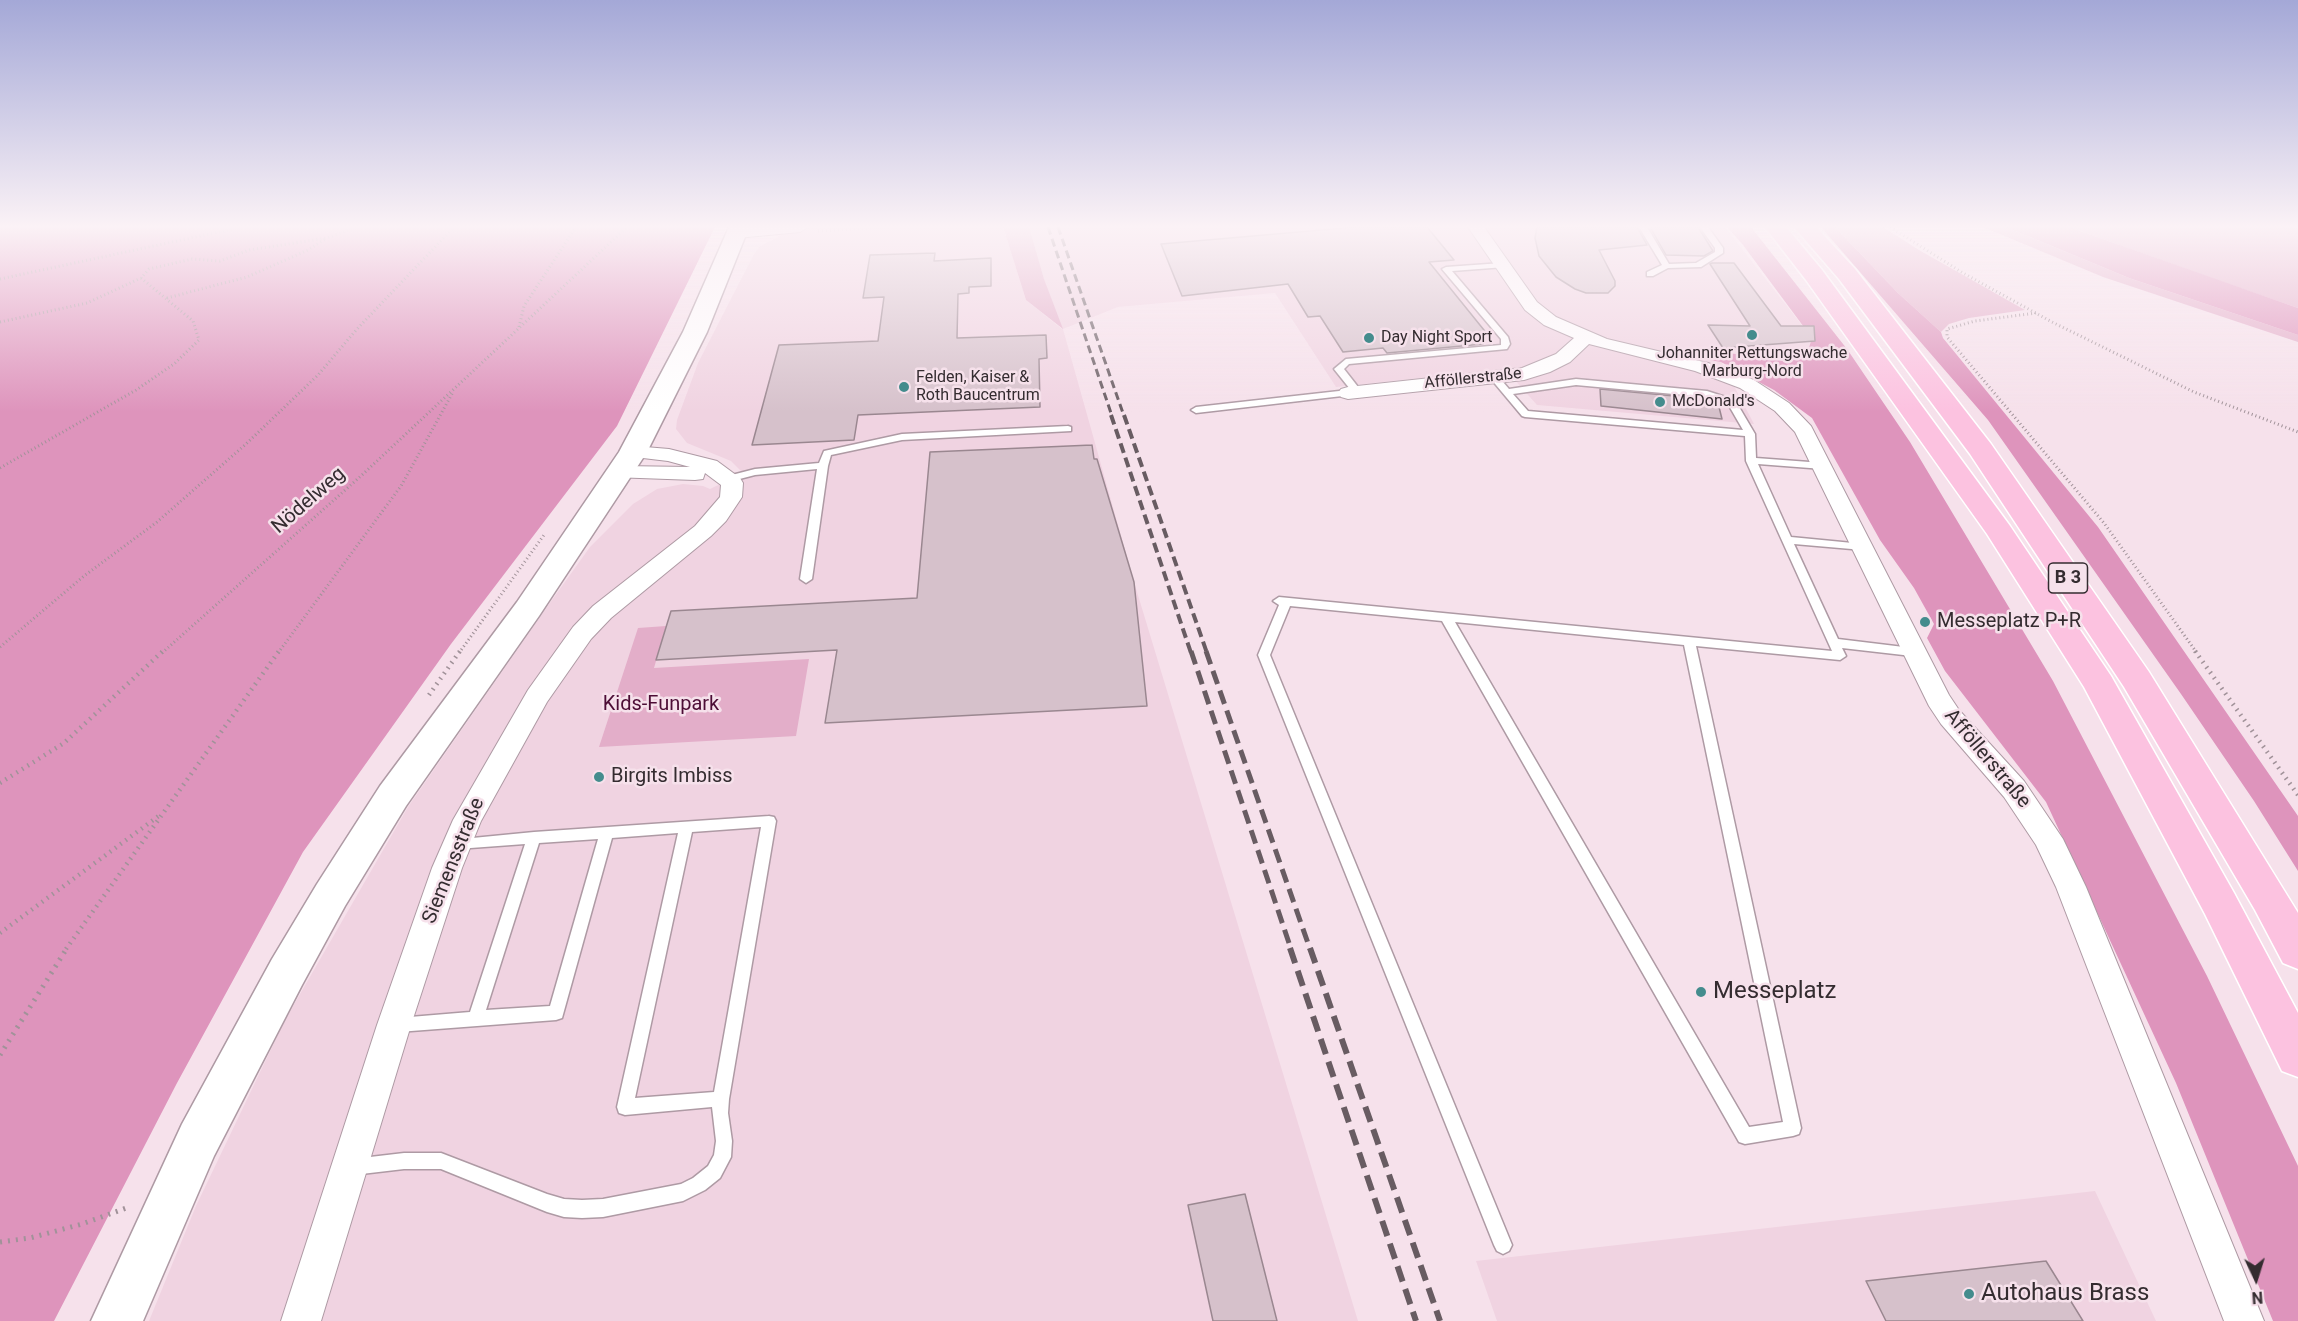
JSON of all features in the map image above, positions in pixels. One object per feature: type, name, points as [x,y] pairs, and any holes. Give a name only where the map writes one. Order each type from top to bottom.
[{"type":"highway","name":"B 3","points":[[1833,289],[2000,532],[2099,684],[2220,905],[2298,1057]]},
{"type":"highway","name":"B 3","points":[[1858,289],[1982,450],[2137,680],[2269,898],[2298,951]]},
{"type":"main road","points":[[117,1321],[198,1140],[287,972],[331,895],[393,796],[528,609],[627,462],[695,332],[713,289]]},
{"type":"street","name":"Afföllerstraße","points":[[1519,289],[1531,306],[1561,327],[1622,349],[1701,366],[1747,384],[1782,407],[1804,430],[1928,682],[1950,717],[2014,789],[2048,839],[2071,887],[2244,1321]]},
{"type":"street","name":"Afföllerstraße","points":[[1353,392],[1524,374],[1543,368],[1569,354],[1586,337]]},
{"type":"street","points":[[627,462],[728,479]]},
{"type":"street","name":"Siemensstraße","points":[[301,1321],[394,1025],[457,844],[480,796],[564,655],[602,612],[718,516],[731,497],[732,483],[728,479]]},
{"type":"lane","points":[[1196,410],[1353,392],[1339,369],[1346,362],[1504,347],[1505,339],[1463,289]]},
{"type":"lane","points":[[1494,377],[1525,414],[1750,434]]},
{"type":"lane","points":[[1503,1245],[1264,655],[1282,601],[1840,656],[1751,461],[1750,434],[1732,402],[1707,394],[1576,382],[1508,392]]},
{"type":"lane","points":[[806,579],[826,453],[902,437],[1068,429]]},
{"type":"lane","points":[[1751,461],[1823,466]]},
{"type":"lane","points":[[728,479],[755,472],[823,466]]},
{"type":"lane","points":[[1787,540],[1863,547]]},
{"type":"lane","points":[[1446,617],[1745,1136],[1793,1128],[1689,641]]},
{"type":"lane","points":[[1835,644],[1912,652]]},
{"type":"lane","points":[[351,1167],[404,1161],[441,1161],[564,1208],[603,1208],[682,1192],[699,1184],[714,1172],[722,1157],[724,1141],[720,1113],[721,1098],[769,821],[457,844]]},
{"type":"lane","points":[[686,827],[625,1107],[721,1098]]},
{"type":"lane","points":[[394,1025],[556,1013],[607,832]]},
{"type":"lane","points":[[476,1018],[534,837]]},
{"type":"path","points":[[0,322],[87,303],[118,289]]},
{"type":"path","points":[[0,468],[136,390],[174,364],[199,340],[192,321],[155,289]]},
{"type":"path","points":[[167,298],[203,289]]},
{"type":"path","points":[[0,647],[84,576],[157,522],[246,444],[318,375],[395,289]]},
{"type":"path","points":[[519,329],[524,306],[535,289]]},
{"type":"path","name":"Nödelweg","points":[[0,783],[64,744],[212,606],[362,475],[562,289]]},
{"type":"path","points":[[1992,289],[2194,392],[2298,432]]},
{"type":"path","points":[[2036,313],[1975,321],[1947,329],[1947,337],[2104,523],[2298,795]]},
{"type":"path","points":[[0,1055],[72,940],[365,531],[401,486],[455,388]]},
{"type":"path","points":[[0,933],[163,812]]},
{"type":"path","points":[[0,1242],[30,1238],[82,1224],[136,1204]]},
{"type":"shaded area","points":[[0,289],[685,289],[617,426],[451,644],[303,852],[177,1083],[54,1321],[0,1321]]},
{"type":"shaded area","points":[[736,289],[1022,289],[1026,300],[1062,329],[1047,289],[1773,289],[1812,338],[1806,357],[1783,361],[1722,363],[1754,424],[1537,405],[1505,369],[1336,387],[1275,293],[1118,307],[1063,329],[1134,582],[1358,1321],[149,1321],[196,1206],[285,1020],[408,807],[547,607],[590,547],[633,504],[657,489],[683,484],[710,489],[743,473],[731,461],[687,443],[676,429],[677,420],[698,363]]},
{"type":"shaded area","points":[[1775,289],[1800,289],[1847,349],[1910,442],[2053,681],[2207,976],[2298,1166],[2298,1321],[2273,1321],[2176,1083],[2046,802],[1945,671],[1927,638],[1934,624],[1914,588],[1880,540],[1812,418],[1774,390],[1721,362],[1704,359],[1698,351],[1783,361],[1806,357],[1812,338]]},
{"type":"shaded area","points":[[1874,289],[1894,289],[1941,332],[1943,338],[2098,527],[2298,816],[2298,871],[2254,801],[2181,694],[1988,420]]},
{"type":"shaded area","points":[[2161,289],[2243,289],[2298,308],[2298,335]]},
{"type":"shaded area","name":"Autohaus Brass","points":[[2095,1191],[2156,1321],[1497,1321],[1476,1261]]},
{"type":"green space","points":[[1022,289],[1048,289],[1063,329],[1026,300]]},
{"type":"green space","points":[[1894,289],[1987,289],[2025,310],[1969,318],[1949,324],[1941,332]]},
{"type":"green space","points":[[2138,289],[2161,289],[2298,335],[2298,342]]},
{"type":"green space","points":[[2242,289],[2298,289],[2298,308]]},
{"type":"green space","name":"Kids-Funpark","points":[[666,626],[654,668],[809,659],[796,736],[599,747],[638,628]]},
{"type":"building","name":"Felden, Kaiser & Roth Baucentrum","points":[[865,289],[969,289],[969,293],[958,294],[957,338],[1046,335],[1047,358],[1039,359],[1040,407],[858,415],[854,440],[752,445],[779,345],[878,341],[884,297],[863,298]]},
{"type":"building","points":[[1179,289],[1247,289],[1182,296]]},
{"type":"building","points":[[1291,289],[1451,289],[1488,335],[1477,336],[1483,344],[1387,353],[1383,348],[1343,352],[1320,316],[1308,317]]},
{"type":"building","points":[[1575,289],[1612,289],[1608,293],[1586,293]]},
{"type":"building","points":[[1726,289],[1753,289],[1781,326],[1814,326],[1815,341],[1723,348],[1708,325],[1750,326]]},
{"type":"building","name":"McDonald's","points":[[1600,389],[1706,399],[1718,403],[1722,419],[1601,406]]},
{"type":"building","points":[[1092,445],[1094,459],[1097,459],[1134,582],[1147,706],[825,723],[837,650],[656,660],[671,611],[917,598],[930,452]]},
{"type":"building","points":[[1245,1194],[1277,1321],[1213,1321],[1188,1205]]},
{"type":"building","name":"Autohaus Brass","points":[[2046,1261],[2083,1321],[1886,1321],[1866,1281]]},
{"type":"railway","points":[[1069,289],[1112,416]]},
{"type":"railway","points":[[1080,289],[1124,416]]},
{"type":"railway","points":[[1111,415],[1191,653]]},
{"type":"railway","points":[[1124,415],[1207,653]]},
{"type":"railway","points":[[1191,651],[1291,949]]},
{"type":"railway","points":[[1206,651],[1310,949]]},
{"type":"railway","points":[[1290,948],[1416,1321]]},
{"type":"railway","points":[[1310,948],[1440,1321]]},
{"type":"place","name":"Johanniter Rettungswache Marburg-Nord","points":[[1752,335]]},
{"type":"place","name":"Day Night Sport","points":[[1369,338]]},
{"type":"place","name":"Felden, Kaiser & Roth Baucentrum","points":[[904,387]]},
{"type":"place","name":"McDonald's","points":[[1660,402]]},
{"type":"place","name":"Messeplatz P+R","points":[[1925,622]]},
{"type":"place","name":"Birgits Imbiss","points":[[599,777]]},
{"type":"place","name":"Messeplatz","points":[[1701,992]]},
{"type":"place","name":"Autohaus Brass","points":[[1969,1294]]}]
